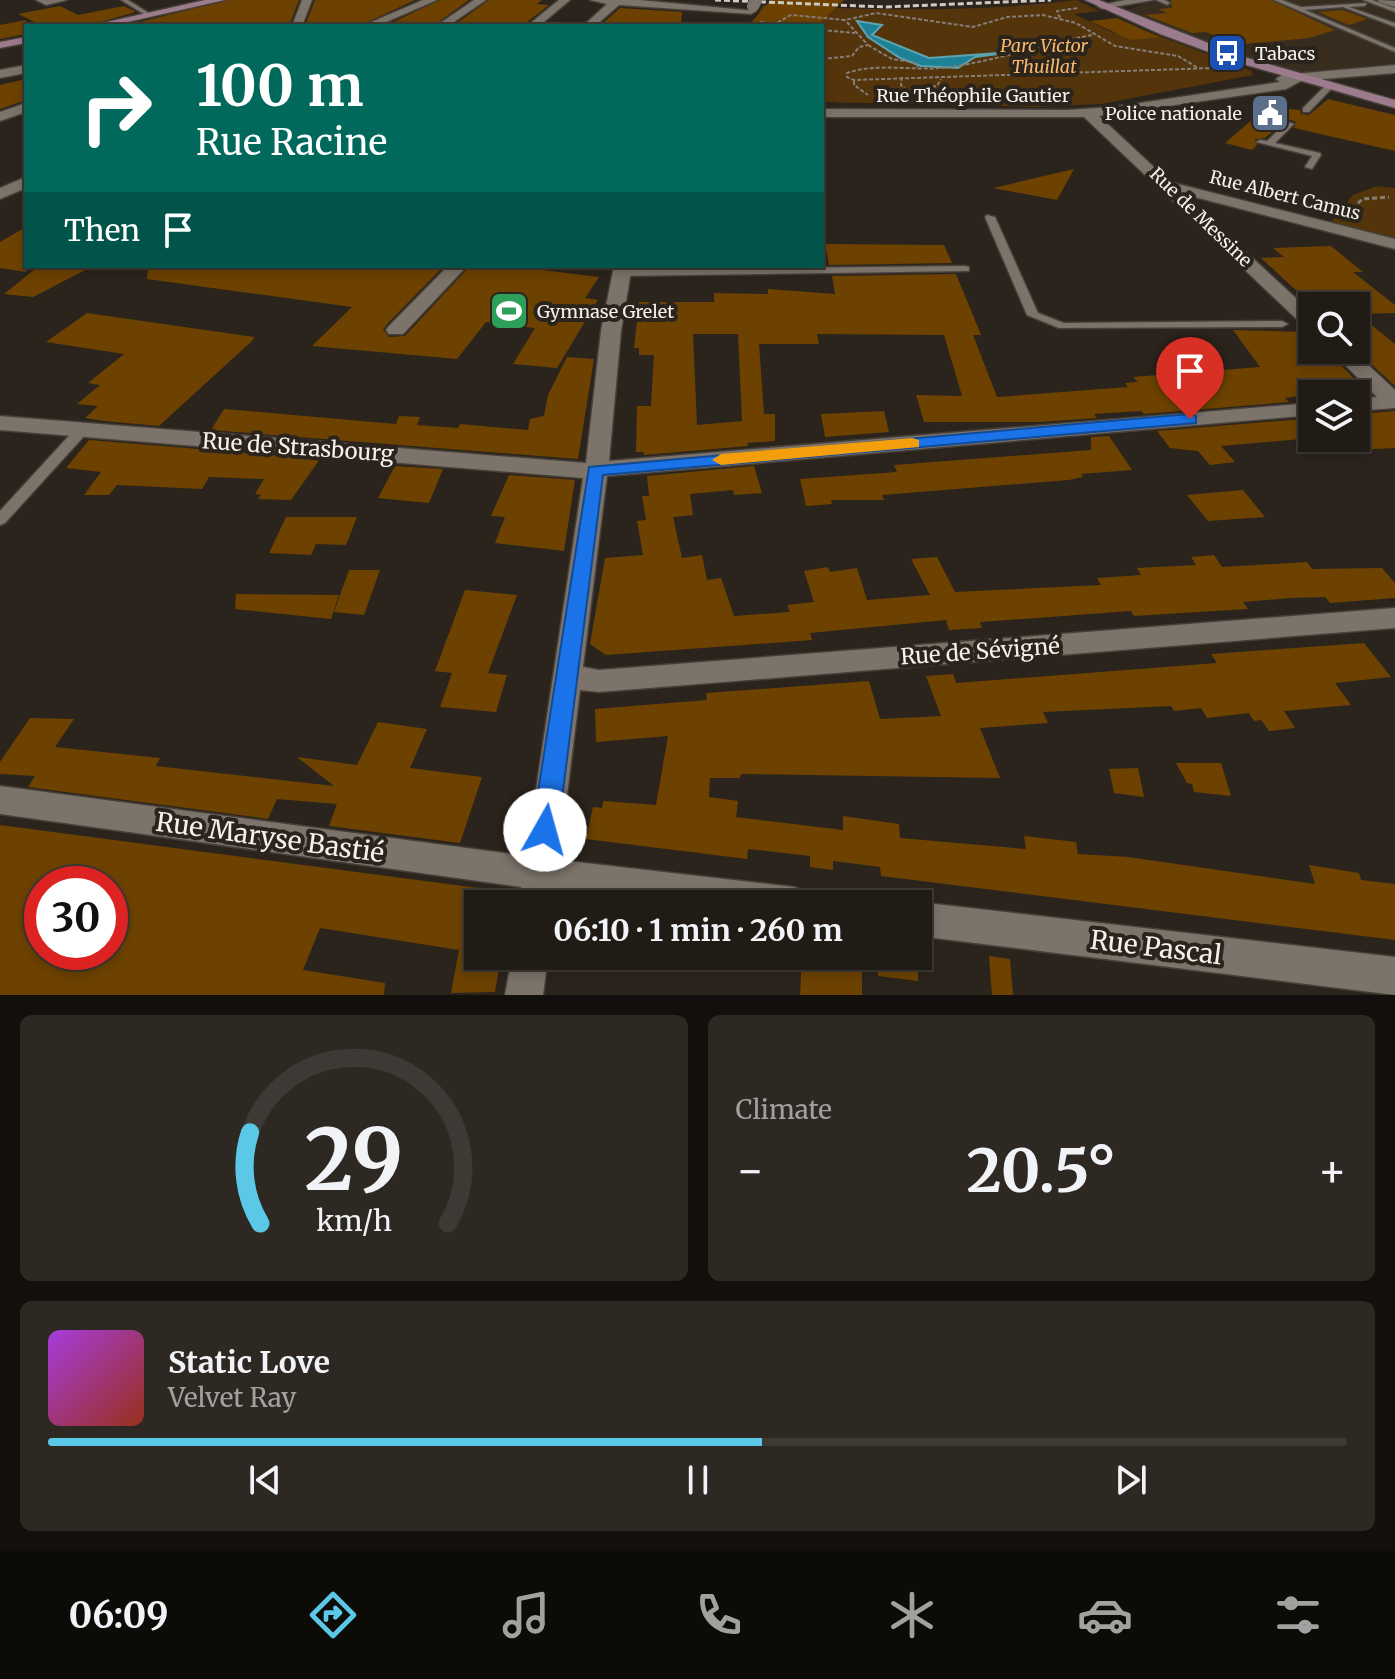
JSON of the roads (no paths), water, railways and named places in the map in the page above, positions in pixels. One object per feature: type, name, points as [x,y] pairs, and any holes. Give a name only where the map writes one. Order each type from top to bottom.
[{"type":"street","points":[[108,24],[220,0]]},
{"type":"street","points":[[298,24],[307,0]]},
{"type":"street","points":[[372,24],[432,0]]},
{"type":"street","points":[[444,24],[481,0]]},
{"type":"street","points":[[535,24],[565,0]]},
{"type":"street","points":[[595,0],[750,13]]},
{"type":"street","points":[[1096,3],[1149,0]]},
{"type":"street","points":[[590,24],[617,1]]},
{"type":"street","points":[[1096,3],[1266,69],[1395,104]]},
{"type":"street","points":[[1369,9],[1395,4]]},
{"type":"street","points":[[684,19],[693,8]]},
{"type":"street","points":[[0,45],[24,40]]},
{"type":"street","points":[[0,74],[24,69]]},
{"type":"street","name":"Rue Théophile Gautier","points":[[824,113],[1088,113],[1286,85],[1296,79],[1395,69]]},
{"type":"street","points":[[0,117],[24,108]]},
{"type":"street","name":"Rue de Messine","points":[[1088,113],[1298,310]]},
{"type":"street","points":[[3,190],[24,183]]},
{"type":"street","name":"Rue Albert Camus","points":[[1166,184],[1395,244]]},
{"type":"street","points":[[396,330],[456,268]]},
{"type":"street","points":[[538,889],[611,331],[622,270]]},
{"type":"street","points":[[1355,364],[1395,402]]},
{"type":"street","points":[[1370,404],[1395,402]]},
{"type":"street","name":"Rue de Strasbourg","points":[[0,423],[595,471],[1298,410]]},
{"type":"street","name":"Rue de Sévigné","points":[[565,676],[599,681],[1395,618]]},
{"type":"street","name":"Rue Maryse Bastié","points":[[0,800],[538,889]]},
{"type":"street","name":"Rue Pascal","points":[[932,921],[1395,976]]},
{"type":"street","points":[[524,995],[528,970]]},
{"type":"lane","points":[[39,0],[46,3],[64,0]]},
{"type":"lane","points":[[126,0],[149,15]]},
{"type":"lane","points":[[1159,0],[1167,3]]},
{"type":"lane","points":[[1277,0],[1300,9]]},
{"type":"lane","points":[[1340,6],[1395,13]]},
{"type":"lane","points":[[1395,13],[1340,6],[1296,9],[1395,50]]},
{"type":"lane","points":[[1369,9],[1394,30]]},
{"type":"lane","points":[[1360,35],[1381,34]]},
{"type":"lane","points":[[1306,110],[1329,87]]},
{"type":"lane","points":[[1293,121],[1264,143],[1317,155],[1309,167]]},
{"type":"lane","points":[[990,217],[1033,315],[1063,326],[1282,324]]},
{"type":"lane","points":[[622,270],[965,269]]},
{"type":"lane","points":[[0,520],[81,431]]},
{"type":"water","points":[[857,21],[882,25],[872,35],[929,58],[1013,52],[975,57],[958,68],[921,66],[900,58],[868,37]]},
{"type":"railway","points":[[715,0],[886,7],[1051,0]]},
{"type":"place","name":"Tabacs","points":[[1227,53]]},
{"type":"place","name":"Police nationale","points":[[1270,113]]},
{"type":"place","name":"Gymnase Grelet","points":[[509,311]]},
{"type":"park label","name":"Parc Victor Thuillat","points":[[1044,55]]}]
